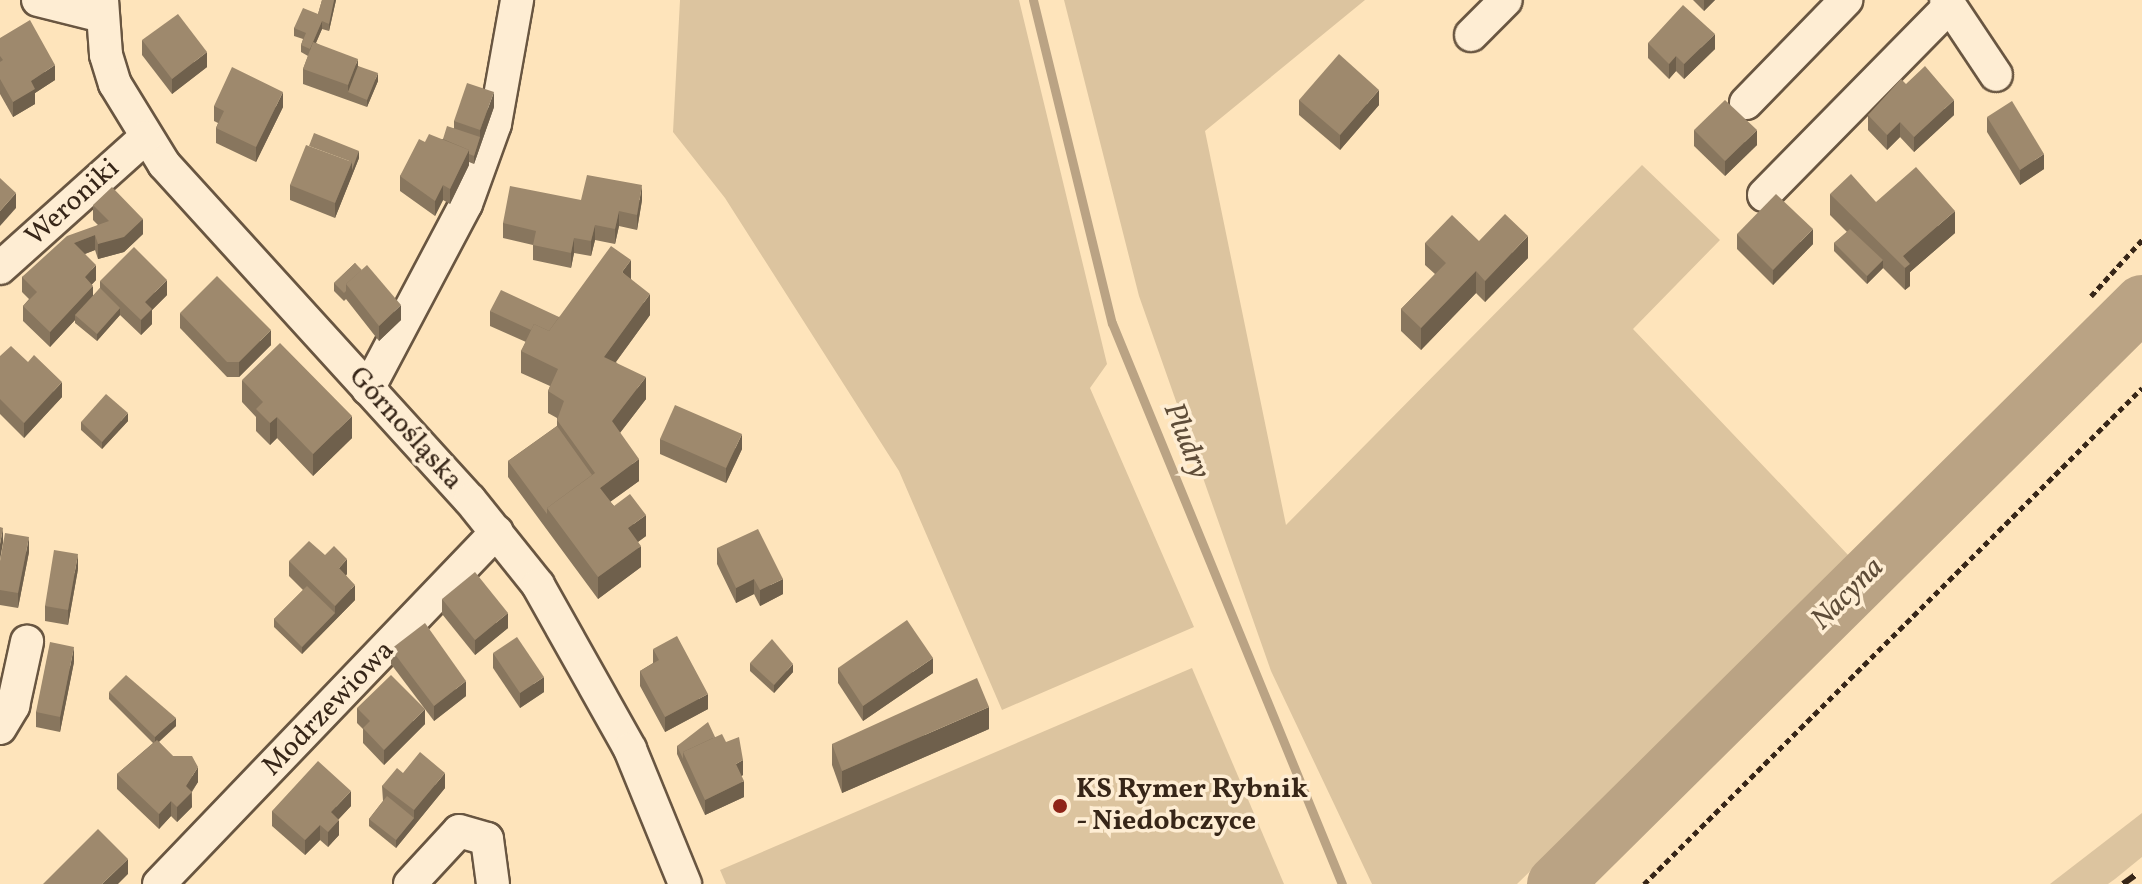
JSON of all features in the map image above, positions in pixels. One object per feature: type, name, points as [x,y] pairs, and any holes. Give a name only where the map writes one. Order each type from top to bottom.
[{"type":"street","points":[[38,0],[102,8]]},
{"type":"street","points":[[368,389],[466,204],[495,124],[517,0]]},
{"type":"street","points":[[1471,35],[1506,0]]},
{"type":"street","points":[[1746,103],[1846,0]]},
{"type":"street","points":[[1764,195],[1948,3],[1996,75]]},
{"type":"street","name":"Górnośląska","points":[[102,8],[115,84],[145,138],[497,532],[538,585],[606,701],[685,884]]},
{"type":"street","name":"Weroniki","points":[[0,268],[145,138]]},
{"type":"street","name":"Modrzewiowa","points":[[159,884],[497,532]]},
{"type":"street","points":[[0,728],[13,706],[27,642]]},
{"type":"street","points":[[410,884],[459,831],[487,839],[493,884]]},
{"type":"path","points":[[2091,296],[2142,240]]},
{"type":"path","points":[[1644,884],[2142,388]]},
{"type":"shaded area","points":[[680,0],[1019,0],[1107,364],[1090,388],[1194,627],[1002,710],[899,471],[725,198],[673,132]]},
{"type":"shaded area","points":[[1064,0],[1365,0],[1205,131],[1286,525],[1642,165],[1720,240],[1633,329],[1850,557],[1517,884],[1372,884],[1271,671],[1139,296]]},
{"type":"shaded area","name":"KS Rymer Rybnik - Niedobczyce","points":[[1192,668],[1284,884],[726,884],[720,870]]},
{"type":"shaded area","points":[[2142,813],[2142,857],[2115,879],[2108,884],[2050,884]]},
{"type":"building","points":[[322,0],[334,0],[329,24],[322,21],[310,49],[301,45],[306,33],[294,28],[303,8],[318,14]]},
{"type":"building","points":[[1683,5],[1715,34],[1684,64],[1676,56],[1669,64],[1648,43]]},
{"type":"building","points":[[178,14],[207,52],[172,79],[142,40]]},
{"type":"building","points":[[30,20],[55,65],[31,81],[35,89],[13,102],[0,79],[0,62],[3,60],[0,56],[0,38]]},
{"type":"building","points":[[313,42],[358,59],[348,85],[303,69]]},
{"type":"building","points":[[1339,54],[1379,90],[1340,135],[1299,100]]},
{"type":"building","points":[[358,66],[378,73],[367,100],[348,92]]},
{"type":"building","points":[[1925,66],[1954,100],[1914,137],[1900,122],[1887,135],[1868,115],[1901,79],[1906,84]]},
{"type":"building","points":[[232,67],[283,92],[256,147],[216,128],[224,111],[214,106]]},
{"type":"building","points":[[467,83],[494,92],[480,130],[454,121]]},
{"type":"building","points":[[1725,100],[1757,130],[1725,161],[1694,130]]},
{"type":"building","points":[[2012,101],[2044,154],[2020,170],[1987,117]]},
{"type":"building","points":[[447,126],[480,137],[474,156],[469,154],[469,150],[443,139]]},
{"type":"building","points":[[314,133],[359,151],[352,170],[352,162],[309,146]]},
{"type":"building","points":[[429,134],[469,150],[450,189],[443,185],[435,201],[400,176],[419,139],[425,142]]},
{"type":"building","points":[[306,145],[352,162],[335,203],[290,185]]},
{"type":"building","points":[[1916,167],[1955,211],[1903,256],[1910,264],[1905,268],[1830,194],[1851,174],[1876,202]]},
{"type":"building","points":[[587,175],[642,185],[637,215],[619,211],[615,229],[595,225],[591,241],[574,238],[571,253],[533,245],[536,231],[503,223],[510,186],[581,200]]},
{"type":"building","points":[[0,178],[16,193],[0,211]]},
{"type":"building","points":[[112,187],[143,219],[124,237],[98,244],[95,235],[74,243],[96,265],[85,277],[93,286],[50,332],[23,306],[37,292],[22,277],[67,236],[109,221],[93,205]]},
{"type":"building","points":[[1776,194],[1813,229],[1773,270],[1737,234]]},
{"type":"building","points":[[1505,214],[1528,236],[1485,281],[1476,271],[1421,328],[1401,309],[1446,263],[1425,243],[1452,215],[1479,241]]},
{"type":"building","points":[[1850,229],[1883,260],[1867,276],[1834,243]]},
{"type":"building","points":[[611,246],[631,260],[622,272],[650,294],[604,357],[646,377],[612,421],[639,459],[600,488],[614,506],[630,494],[646,515],[628,528],[641,546],[598,577],[547,508],[595,473],[557,420],[564,401],[548,391],[558,369],[521,351],[534,324],[549,331]]},
{"type":"building","points":[[134,247],[167,280],[145,302],[152,309],[141,320],[100,281]]},
{"type":"building","points":[[355,263],[362,270],[346,284],[344,293],[334,283]]},
{"type":"building","points":[[367,265],[401,305],[379,326],[346,284]]},
{"type":"building","points":[[217,276],[271,330],[239,362],[227,362],[180,313]]},
{"type":"building","points":[[100,288],[120,308],[97,334],[75,315]]},
{"type":"building","points":[[501,290],[559,317],[549,331],[534,324],[531,330],[490,311]]},
{"type":"building","points":[[280,343],[352,416],[313,454],[277,417],[270,423],[256,409],[263,402],[242,380]]},
{"type":"building","points":[[11,346],[28,362],[34,355],[62,382],[24,423],[0,399],[0,356]]},
{"type":"building","points":[[106,394],[128,413],[102,442],[81,422]]},
{"type":"building","points":[[675,405],[742,434],[726,468],[660,439]]},
{"type":"building","points":[[557,426],[592,475],[547,508],[547,514],[508,461]]},
{"type":"building","points":[[758,529],[783,579],[760,590],[754,579],[736,588],[717,548]]},
{"type":"building","points":[[5,533],[29,537],[18,593],[0,590],[0,561]]},
{"type":"building","points":[[309,541],[325,555],[334,546],[347,559],[339,568],[355,585],[335,606],[289,561]]},
{"type":"building","points":[[54,550],[78,554],[68,610],[45,606]]},
{"type":"building","points":[[475,572],[508,613],[475,640],[442,599]]},
{"type":"building","points":[[307,586],[335,613],[302,647],[274,619]]},
{"type":"building","points":[[907,620],[933,658],[863,706],[838,668]]},
{"type":"building","points":[[425,623],[466,681],[434,706],[391,649]]},
{"type":"building","points":[[677,636],[708,694],[665,717],[640,671],[659,660],[653,649]]},
{"type":"building","points":[[517,637],[544,677],[520,693],[493,653]]},
{"type":"building","points":[[772,639],[793,664],[774,685],[750,663]]},
{"type":"building","points":[[50,642],[74,647],[60,717],[36,712]]},
{"type":"building","points":[[126,675],[176,718],[155,737],[109,692]]},
{"type":"building","points":[[391,675],[425,709],[384,750],[363,728],[370,721],[357,708]]},
{"type":"building","points":[[977,678],[989,707],[842,771],[832,744]]},
{"type":"building","points":[[708,722],[715,737],[683,752],[683,759],[677,746]]},
{"type":"building","points":[[722,734],[726,742],[739,737],[743,760],[736,764],[744,781],[705,800],[683,752]]},
{"type":"building","points":[[157,740],[173,756],[192,756],[198,767],[186,786],[192,792],[177,807],[171,801],[159,814],[117,774]]},
{"type":"building","points":[[420,752],[445,773],[414,810],[382,786],[397,768],[403,773]]},
{"type":"building","points":[[318,761],[351,791],[331,812],[339,820],[328,832],[320,825],[305,840],[272,811]]},
{"type":"building","points":[[387,796],[414,818],[396,840],[369,819]]},
{"type":"building","points":[[98,829],[128,859],[102,884],[43,884]]},
{"type":"waterway","name":"Pludry","points":[[1033,0],[1112,323],[1342,884]]},
{"type":"waterway","name":"Nacyna","points":[[1555,884],[2142,303]]},
{"type":"waterway","points":[[2068,376],[2094,382]]},
{"type":"railway","points":[[2123,884],[2142,870]]},
{"type":"place","name":"KS Rymer Rybnik - Niedobczyce","points":[[1060,806]]}]
